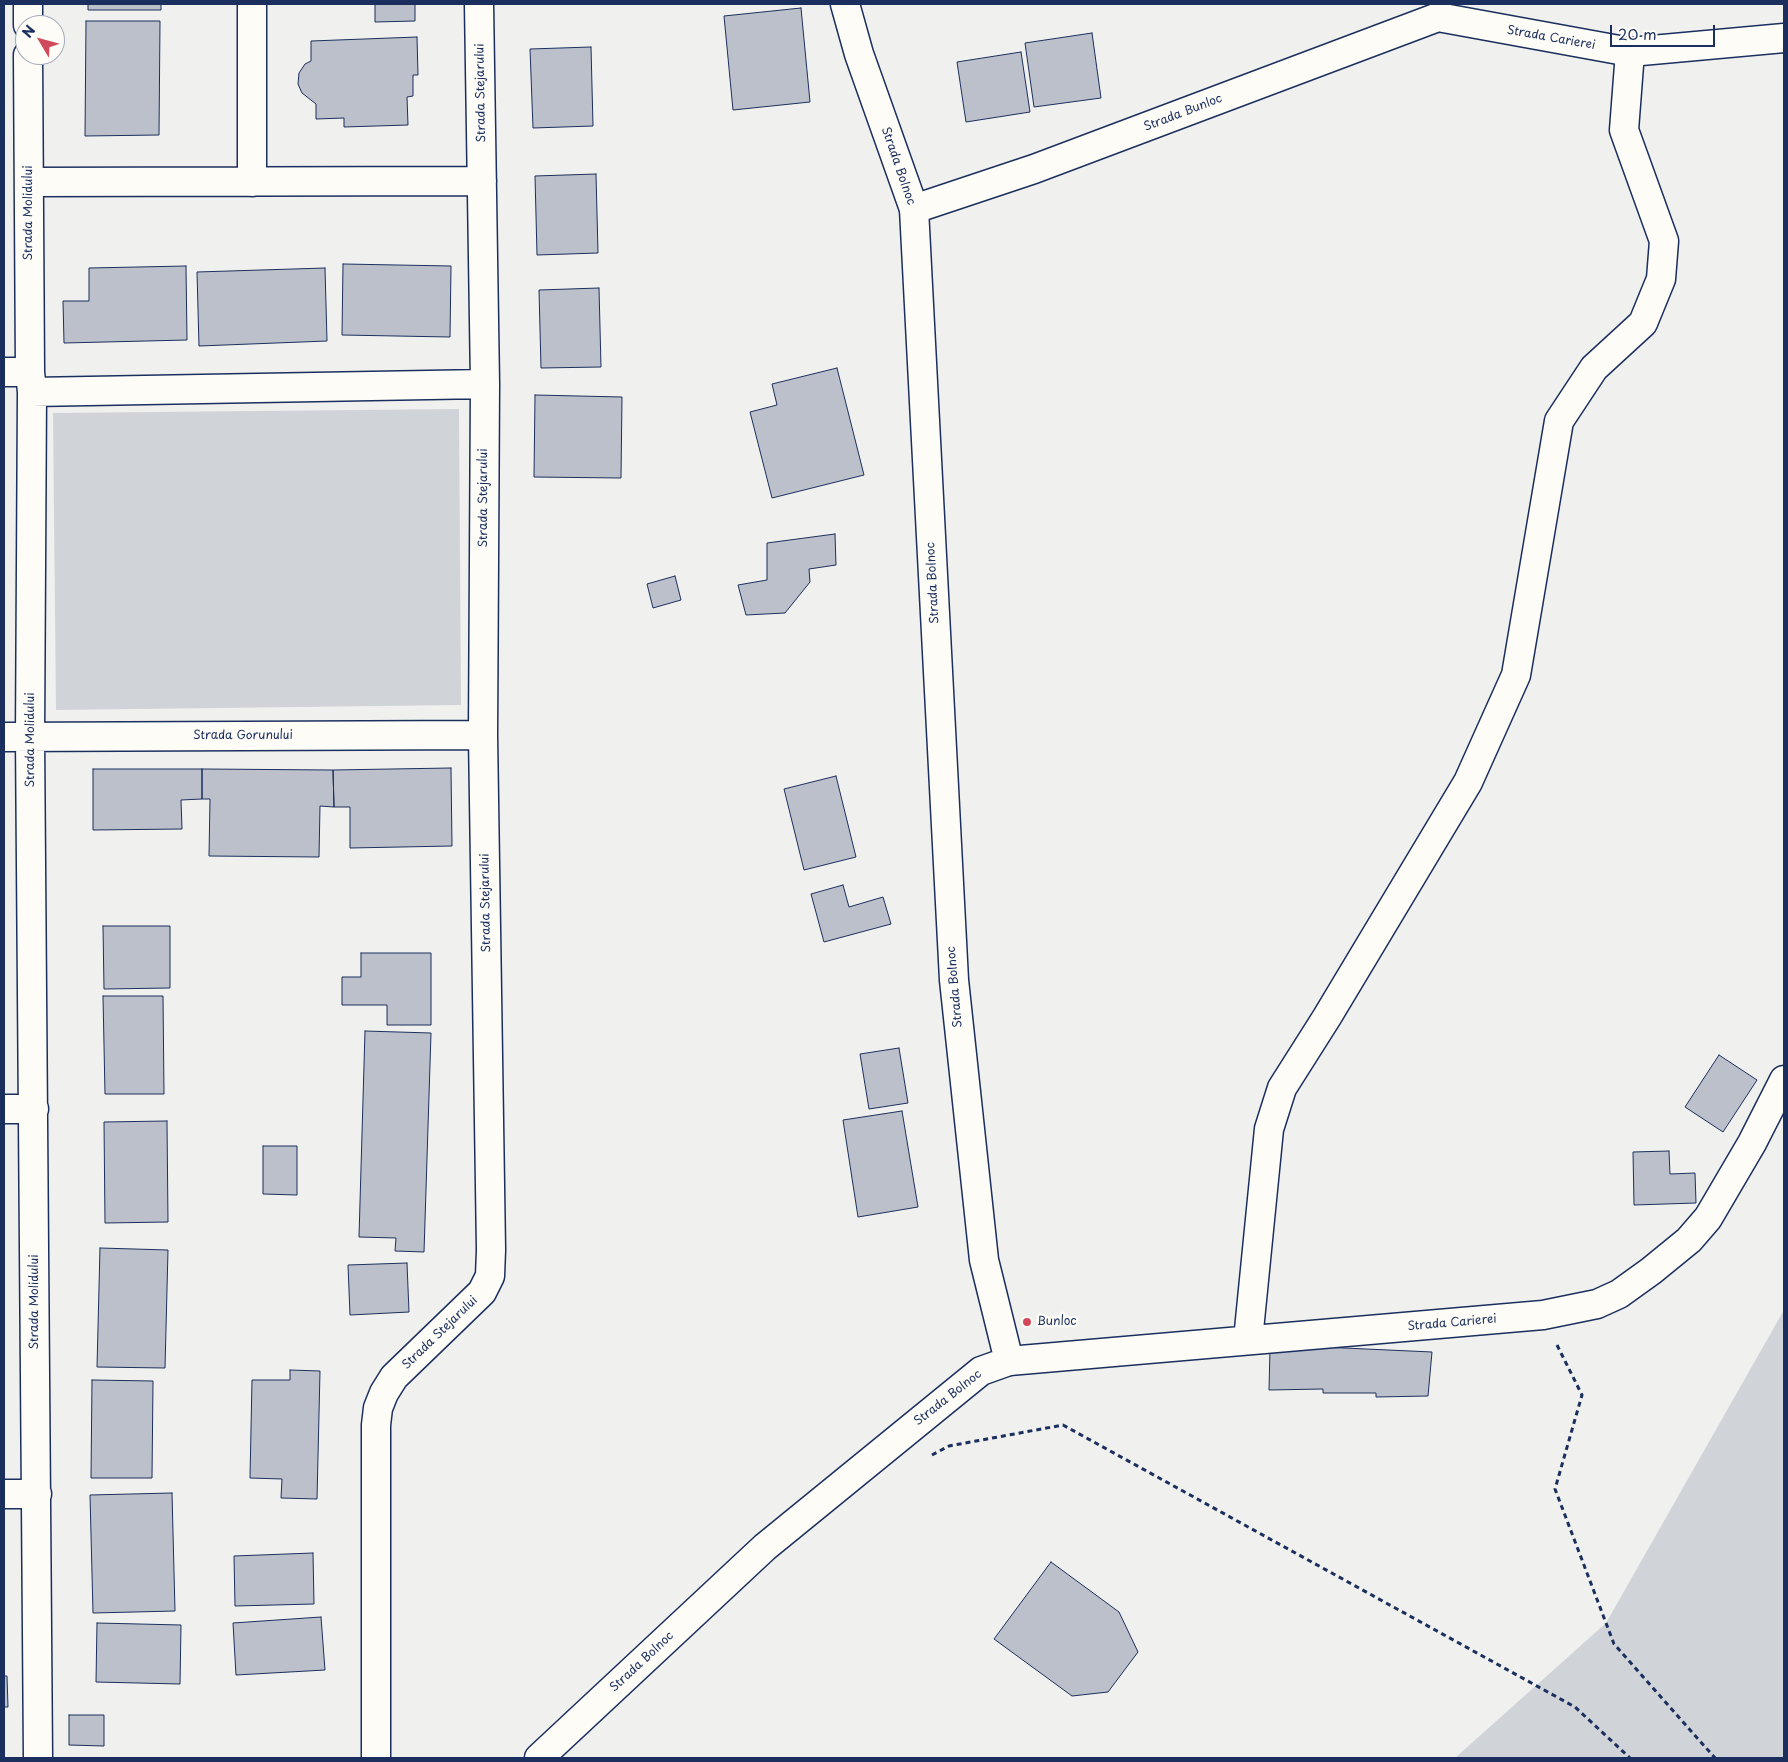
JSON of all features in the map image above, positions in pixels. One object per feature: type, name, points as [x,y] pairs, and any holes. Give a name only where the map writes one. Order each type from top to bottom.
[{"type":"street","points":[[252,4],[252,182]]},
{"type":"street","name":"Strada Stejarului","points":[[376,1758],[376,1425],[378,1408],[384,1393],[394,1377],[470,1305],[482,1292],[490,1276],[483,735],[485,384],[479,4]]},
{"type":"street","name":"Strada Bolnoc","points":[[540,1758],[765,1547],[981,1371],[1008,1361],[984,1260],[954,980],[914,209],[859,54],[845,4]]},
{"type":"street","name":"Strada Bunloc","points":[[914,209],[1043,166],[1436,10]]},
{"type":"street","name":"Strada Carierei","points":[[1436,10],[1630,52],[1784,38]]},
{"type":"street","points":[[1248,1340],[1269,1129],[1282,1088],[1327,1017],[1468,782],[1516,675],[1559,421],[1594,368],[1643,323],[1661,280],[1664,241],[1624,130],[1630,52]]},
{"type":"street","name":"Strada Molidului","points":[[28,65],[29,182],[22,379],[30,737],[38,1758]]},
{"type":"street","points":[[29,182],[482,181]]},
{"type":"street","points":[[22,379],[485,384]]},
{"type":"street","name":"Strada Gorunului","points":[[4,737],[483,735]]},
{"type":"street","name":"Strada Carierei","points":[[1008,1361],[1543,1315],[1598,1304],[1619,1294],[1689,1240],[1708,1218],[1752,1143],[1784,1080]]},
{"type":"street","points":[[4,1109],[34,1109]]},
{"type":"street","points":[[4,1494],[36,1494]]},
{"type":"path","points":[[1543,1315],[1582,1395],[1555,1489],[1614,1644],[1715,1758]]},
{"type":"path","points":[[924,1460],[949,1446],[1063,1425],[1574,1707],[1630,1758]]},
{"type":"shaded area","points":[[459,409],[461,705],[56,710],[53,413]]},
{"type":"shaded area","points":[[1784,1310],[1784,1758],[1455,1758],[1606,1623]]},
{"type":"building","points":[[88,4],[161,4],[161,10],[88,10]]},
{"type":"building","points":[[375,4],[415,4],[415,21],[375,22]]},
{"type":"building","points":[[801,8],[810,102],[733,110],[724,16]]},
{"type":"building","points":[[86,21],[160,21],[159,135],[85,136]]},
{"type":"building","points":[[1092,33],[1101,98],[1034,107],[1025,43]]},
{"type":"building","points":[[417,37],[418,75],[413,75],[413,96],[407,97],[408,125],[344,127],[344,118],[316,119],[316,104],[302,93],[298,84],[299,73],[305,64],[311,61],[311,41]]},
{"type":"building","points":[[591,47],[593,126],[533,128],[530,49]]},
{"type":"building","points":[[1021,52],[1030,112],[966,122],[957,62]]},
{"type":"building","points":[[596,174],[598,253],[537,255],[535,176]]},
{"type":"building","points":[[343,264],[451,266],[450,337],[342,335]]},
{"type":"building","points":[[186,266],[187,340],[64,343],[63,301],[89,301],[89,268]]},
{"type":"building","points":[[325,268],[327,341],[199,346],[197,272]]},
{"type":"building","points":[[599,288],[601,367],[541,368],[539,290]]},
{"type":"building","points":[[837,368],[864,475],[772,498],[750,412],[777,405],[772,384]]},
{"type":"building","points":[[535,395],[622,397],[621,478],[534,477]]},
{"type":"building","points":[[835,534],[836,565],[809,569],[810,582],[785,613],[746,615],[738,585],[767,580],[767,543]]},
{"type":"building","points":[[675,576],[681,600],[653,608],[647,584]]},
{"type":"building","points":[[451,768],[452,846],[350,848],[350,807],[334,807],[333,770]]},
{"type":"building","points":[[93,769],[202,769],[202,799],[181,800],[182,829],[93,830]]},
{"type":"building","points":[[202,769],[333,770],[334,807],[320,806],[319,857],[209,856],[210,799],[202,799]]},
{"type":"building","points":[[836,776],[856,857],[804,870],[784,789]]},
{"type":"building","points":[[843,885],[849,907],[883,897],[891,924],[824,942],[811,894]]},
{"type":"building","points":[[103,926],[170,926],[170,988],[104,989]]},
{"type":"building","points":[[361,953],[431,953],[431,1025],[387,1025],[387,1005],[342,1005],[342,977],[361,977]]},
{"type":"building","points":[[103,996],[163,996],[164,1094],[105,1094]]},
{"type":"building","points":[[365,1031],[431,1033],[424,1252],[395,1251],[396,1238],[359,1237]]},
{"type":"building","points":[[899,1048],[908,1103],[869,1109],[860,1054]]},
{"type":"building","points":[[1719,1055],[1757,1080],[1723,1132],[1685,1107]]},
{"type":"building","points":[[902,1111],[918,1207],[858,1217],[843,1120]]},
{"type":"building","points":[[167,1121],[168,1222],[105,1223],[104,1122]]},
{"type":"building","points":[[263,1146],[297,1146],[297,1195],[263,1194]]},
{"type":"building","points":[[1669,1151],[1670,1174],[1695,1173],[1696,1203],[1634,1205],[1633,1152]]},
{"type":"building","points":[[100,1248],[168,1250],[165,1368],[97,1367]]},
{"type":"building","points":[[407,1263],[409,1312],[350,1315],[348,1265]]},
{"type":"building","points":[[1322,1347],[1432,1352],[1428,1396],[1376,1397],[1376,1393],[1323,1393],[1323,1389],[1269,1390],[1270,1348]]},
{"type":"building","points":[[290,1370],[320,1371],[317,1499],[281,1498],[282,1479],[250,1478],[252,1380],[290,1380]]},
{"type":"building","points":[[92,1380],[153,1381],[152,1478],[91,1478]]},
{"type":"building","points":[[172,1493],[175,1611],[93,1613],[90,1495]]},
{"type":"building","points":[[313,1553],[314,1604],[235,1606],[234,1556]]},
{"type":"building","points":[[1051,1562],[1119,1612],[1138,1652],[1108,1692],[1072,1696],[994,1639]]},
{"type":"building","points":[[321,1617],[325,1670],[236,1675],[233,1623]]},
{"type":"building","points":[[97,1623],[181,1625],[180,1684],[96,1682]]},
{"type":"building","points":[[4,1676],[7,1676],[8,1707],[4,1707]]},
{"type":"building","points":[[69,1715],[104,1715],[104,1746],[69,1745]]},
{"type":"place","name":"Bunloc","points":[[1027,1322]]}]
